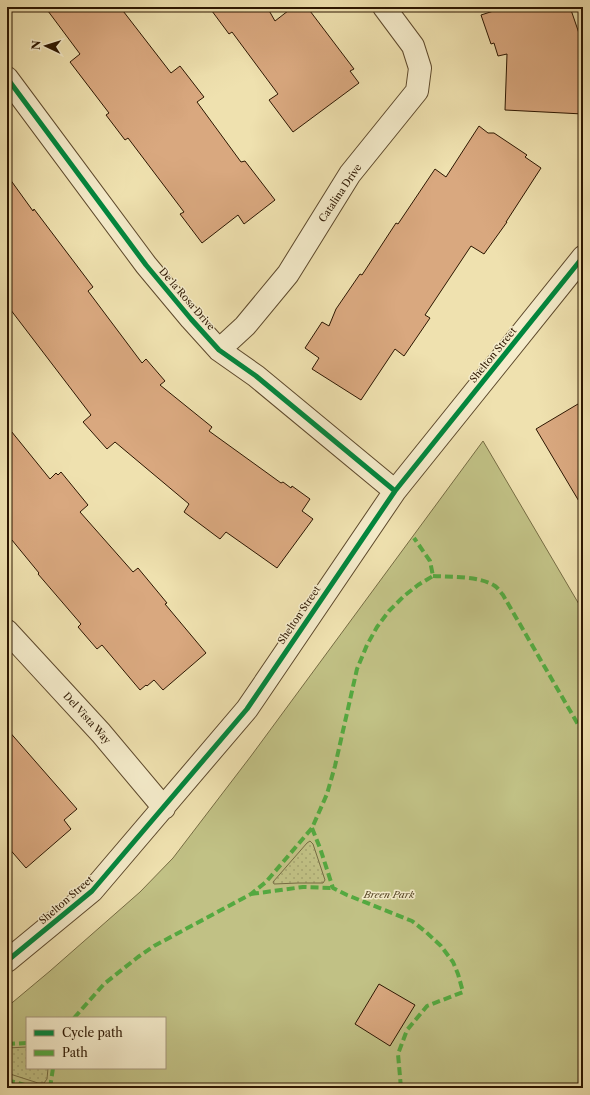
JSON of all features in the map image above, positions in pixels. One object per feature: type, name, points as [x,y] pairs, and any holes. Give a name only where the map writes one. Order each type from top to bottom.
[{"type":"street","name":"Catalina Drive","points":[[219,350],[245,326],[288,274],[350,174],[417,91],[420,68],[413,46],[384,7]]},
{"type":"street","name":"De la Rosa Drive","points":[[7,78],[146,265],[219,350],[256,376],[395,491]]},
{"type":"street","name":"Shelton Street","points":[[7,962],[92,891],[247,709],[395,491],[581,264]]},
{"type":"street","name":"Del Vista Way","points":[[7,631],[101,733],[164,808]]},
{"type":"green space","name":"Breen Park","points":[[483,441],[583,611],[583,1088],[7,1088],[7,1007],[140,892],[173,858],[251,756]]},
{"type":"green space","points":[[310,841],[313,844],[325,880],[323,883],[274,884],[273,882]]},
{"type":"green space","points":[[26,1047],[26,1069],[48,1069],[47,1079],[44,1083],[38,1083],[7,1073],[7,1048]]},
{"type":"building","points":[[45,7],[120,7],[171,73],[180,66],[204,97],[197,102],[241,162],[245,161],[275,200],[244,224],[238,215],[202,243],[180,214],[184,212],[128,138],[125,140],[106,115],[109,113],[70,62],[80,54]]},
{"type":"building","points":[[209,7],[267,7],[275,21],[293,7],[307,7],[354,69],[350,71],[359,83],[293,132],[269,100],[278,94],[232,32],[229,34]]},
{"type":"building","points":[[506,7],[570,7],[583,45],[583,114],[505,110],[507,54],[498,56],[494,43],[491,44],[481,15]]},
{"type":"building","points":[[479,126],[488,133],[494,133],[527,155],[525,157],[541,168],[507,222],[484,254],[471,246],[425,315],[430,318],[404,356],[395,349],[361,400],[312,369],[319,358],[305,348],[322,322],[329,326],[336,309],[360,274],[362,275],[396,223],[398,224],[435,169],[446,177]]},
{"type":"building","points":[[7,175],[33,211],[34,209],[93,287],[88,291],[142,363],[146,359],[165,381],[160,385],[212,427],[209,431],[281,483],[283,482],[291,488],[292,486],[310,499],[302,511],[313,519],[277,568],[226,532],[220,539],[184,512],[189,504],[115,442],[107,449],[83,422],[91,415],[7,305]]},
{"type":"building","points":[[583,401],[583,508],[536,429]]},
{"type":"building","points":[[7,426],[50,479],[56,473],[58,475],[61,472],[88,505],[80,512],[133,572],[138,568],[167,603],[165,604],[206,653],[163,690],[154,680],[140,690],[102,645],[97,649],[78,627],[81,624],[38,574],[39,573],[7,534]]},
{"type":"building","points":[[7,729],[77,809],[64,820],[71,829],[26,868],[7,846]]},
{"type":"building","points":[[379,984],[415,1005],[390,1046],[355,1024]]},
{"type":"marked path","points":[[75,1017],[104,984],[138,957],[154,946],[251,894],[266,882],[312,828],[327,794],[335,766],[357,669],[367,645],[377,627],[389,611],[404,596],[433,576],[430,561],[414,538]]},
{"type":"marked path","points":[[433,576],[482,580],[497,588],[503,595],[583,733]]},
{"type":"marked path","points":[[312,828],[333,888],[412,921],[441,946],[453,962],[458,974],[463,992],[427,1006],[407,1030],[398,1054],[401,1088]]},
{"type":"marked path","points":[[251,894],[303,887],[333,888]]},
{"type":"marked path","points":[[7,1044],[26,1043]]},
{"type":"marked path","points":[[50,1088],[53,1069]]},
{"type":"marked path","points":[[7,1080],[36,1088]]},
{"type":"marked path","points":[[419,1088],[434,1086]]},
{"type":"cycle path","points":[[7,78],[146,265],[219,350],[256,376],[395,491]]},
{"type":"cycle path","points":[[7,961],[92,891],[247,709],[395,491],[583,257]]}]
